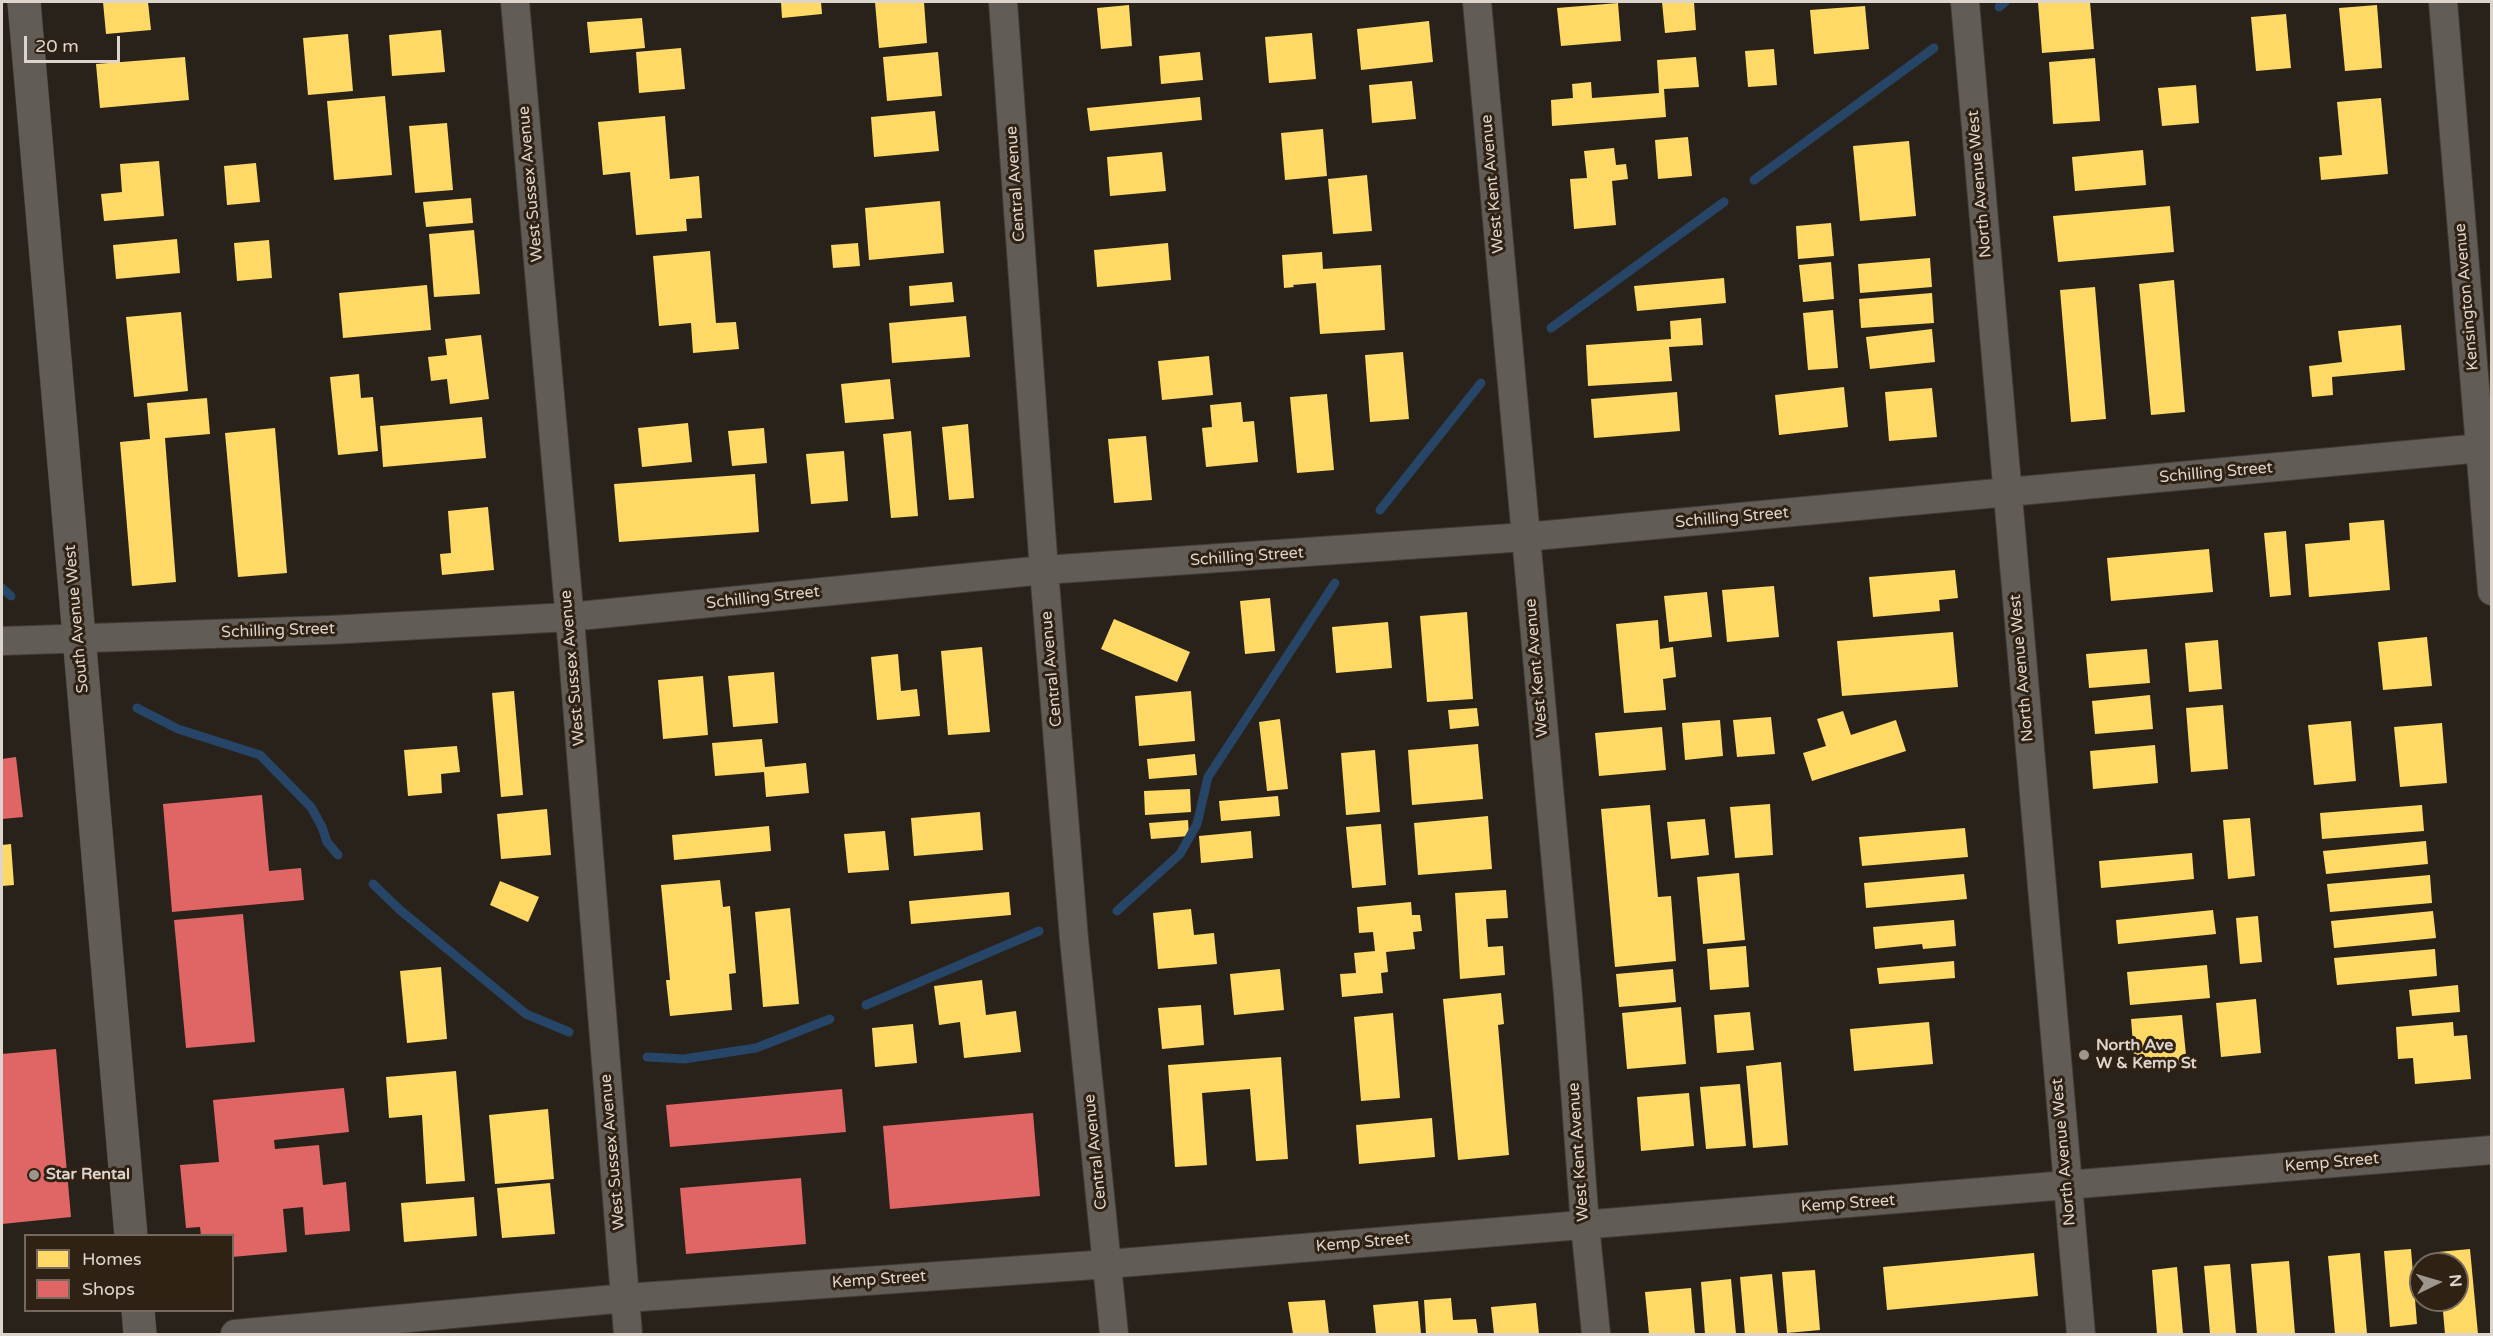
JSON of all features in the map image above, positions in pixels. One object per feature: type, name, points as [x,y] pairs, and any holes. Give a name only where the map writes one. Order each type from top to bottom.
[{"type":"street","name":"South Avenue West","points":[[24,2],[131,1234]]},
{"type":"street","name":"West Sussex Avenue","points":[[515,2],[569,617],[628,1335]]},
{"type":"street","name":"Central Avenue","points":[[1002,2],[1074,939],[1114,1335]]},
{"type":"street","name":"West Kent Avenue","points":[[1477,2],[1568,995],[1585,1225],[1596,1335]]},
{"type":"street","name":"North Avenue West","points":[[1965,2],[2081,1335]]},
{"type":"street","name":"Kensington Avenue","points":[[2443,2],[2485,447],[2492,591]]},
{"type":"street","name":"Schilling Street","points":[[2,641],[328,630],[569,617],[1044,570],[1525,537],[2485,447]]},
{"type":"street","name":"Kemp Street","points":[[235,1335],[626,1299],[1108,1264],[2492,1150]]},
{"type":"street","points":[[138,1312],[140,1335]]},
{"type":"building: Homes","points":[[103,2],[148,2],[151,30],[106,34]]},
{"type":"building: Homes","points":[[781,2],[821,2],[822,14],[782,18]]},
{"type":"building: Homes","points":[[875,2],[924,2],[927,43],[879,48]]},
{"type":"building: Homes","points":[[1662,2],[1694,2],[1696,30],[1665,33]]},
{"type":"building: Homes","points":[[2038,2],[2090,2],[2094,49],[2042,53]]},
{"type":"building: Homes","points":[[1618,3],[1621,41],[1561,46],[1557,8]]},
{"type":"building: Homes","points":[[1129,5],[1132,46],[1101,49],[1097,8]]},
{"type":"building: Homes","points":[[2377,5],[2382,68],[2345,71],[2339,8]]},
{"type":"building: Homes","points":[[1865,6],[1869,49],[1814,54],[1810,10]]},
{"type":"building: Homes","points":[[2286,14],[2291,68],[2256,71],[2251,17]]},
{"type":"building: Homes","points":[[642,18],[645,48],[590,53],[587,22]]},
{"type":"building: Homes","points":[[1429,21],[1433,62],[1361,70],[1357,29]]},
{"type":"building: Homes","points":[[441,30],[445,72],[392,76],[389,35]]},
{"type":"building: Homes","points":[[1312,33],[1316,79],[1269,83],[1265,37]]},
{"type":"building: Homes","points":[[348,34],[353,91],[308,95],[303,38]]},
{"type":"building: Homes","points":[[681,48],[685,89],[639,93],[636,52]]},
{"type":"building: Homes","points":[[1774,49],[1777,85],[1748,87],[1745,51]]},
{"type":"building: Homes","points":[[938,52],[942,96],[887,101],[883,57]]},
{"type":"building: Homes","points":[[1200,52],[1203,80],[1161,84],[1159,56]]},
{"type":"building: Homes","points":[[185,57],[189,100],[100,108],[96,64]]},
{"type":"building: Homes","points":[[1696,57],[1699,87],[1664,89],[1666,117],[1552,126],[1551,100],[1573,98],[1572,84],[1591,82],[1592,98],[1659,93],[1657,60]]},
{"type":"building: Homes","points":[[2095,58],[2100,121],[2053,124],[2049,62]]},
{"type":"building: Homes","points":[[1412,81],[1416,119],[1372,123],[1369,85]]},
{"type":"building: Homes","points":[[2196,85],[2199,123],[2162,126],[2158,88]]},
{"type":"building: Homes","points":[[385,96],[392,175],[334,180],[327,101]]},
{"type":"building: Homes","points":[[1200,97],[1202,120],[1090,131],[1087,108]]},
{"type":"building: Homes","points":[[2381,98],[2388,174],[2321,180],[2319,157],[2342,155],[2337,102]]},
{"type":"building: Homes","points":[[935,111],[939,151],[874,157],[871,117]]},
{"type":"building: Homes","points":[[665,116],[670,179],[699,176],[702,218],[686,219],[687,231],[636,235],[630,172],[603,175],[598,122]]},
{"type":"building: Homes","points":[[447,123],[453,190],[415,193],[409,126]]},
{"type":"building: Homes","points":[[1323,129],[1327,176],[1285,180],[1281,133]]},
{"type":"building: Homes","points":[[1688,137],[1692,176],[1658,179],[1655,140]]},
{"type":"building: Homes","points":[[1909,141],[1916,216],[1860,221],[1853,146]]},
{"type":"building: Homes","points":[[1614,148],[1616,165],[1626,164],[1628,179],[1612,181],[1616,225],[1574,229],[1570,179],[1587,178],[1584,151]]},
{"type":"building: Homes","points":[[2143,150],[2146,185],[2075,191],[2072,157]]},
{"type":"building: Homes","points":[[1162,152],[1166,191],[1110,196],[1107,157]]},
{"type":"building: Homes","points":[[159,161],[164,216],[104,221],[101,194],[122,192],[120,164]]},
{"type":"building: Homes","points":[[256,163],[260,202],[227,205],[224,166]]},
{"type":"building: Homes","points":[[1367,175],[1372,231],[1333,234],[1328,179]]},
{"type":"building: Homes","points":[[471,198],[473,223],[426,227],[423,202]]},
{"type":"building: Homes","points":[[940,201],[944,253],[869,260],[865,208]]},
{"type":"building: Homes","points":[[2170,206],[2174,252],[2058,262],[2053,216]]},
{"type":"building: Homes","points":[[1831,223],[1834,256],[1798,259],[1796,226]]},
{"type":"building: Homes","points":[[474,230],[480,294],[434,297],[429,234]]},
{"type":"building: Homes","points":[[177,239],[180,273],[116,279],[113,245]]},
{"type":"building: Homes","points":[[269,240],[272,278],[237,281],[234,243]]},
{"type":"building: Homes","points":[[858,243],[860,266],[833,268],[831,245]]},
{"type":"building: Homes","points":[[1168,243],[1171,280],[1097,287],[1094,250]]},
{"type":"building: Homes","points":[[710,251],[716,323],[736,322],[739,349],[693,353],[691,323],[659,326],[653,256]]},
{"type":"building: Homes","points":[[1322,252],[1323,269],[1381,265],[1385,330],[1320,334],[1316,283],[1284,288],[1282,255]]},
{"type":"building: Homes","points":[[1930,258],[1932,287],[1860,293],[1858,264]]},
{"type":"building: Homes","points":[[1831,262],[1834,299],[1803,302],[1799,265]]},
{"type":"building: Homes","points":[[1724,278],[1726,303],[1637,311],[1634,286]]},
{"type":"building: Homes","points":[[2174,280],[2185,412],[2151,415],[2139,284]]},
{"type":"building: Homes","points":[[952,282],[954,302],[910,306],[909,286]]},
{"type":"building: Homes","points":[[427,285],[431,330],[343,338],[339,293]]},
{"type":"building: Homes","points":[[2095,287],[2106,419],[2071,422],[2060,290]]},
{"type":"building: Homes","points":[[1932,293],[1934,323],[1861,328],[1859,299]]},
{"type":"building: Homes","points":[[1833,310],[1838,368],[1808,370],[1803,313]]},
{"type":"building: Homes","points":[[181,312],[188,391],[134,397],[126,317]]},
{"type":"building: Homes","points":[[966,316],[970,357],[892,363],[889,323]]},
{"type":"building: Homes","points":[[1701,318],[1703,345],[1669,347],[1672,381],[1588,386],[1586,345],[1671,339],[1670,321]]},
{"type":"building: Homes","points":[[2401,325],[2405,370],[2332,377],[2333,395],[2312,397],[2309,366],[2342,362],[2338,331]]},
{"type":"building: Homes","points":[[1932,329],[1935,362],[1870,369],[1866,337]]},
{"type":"building: Homes","points":[[481,335],[489,399],[450,404],[447,379],[431,381],[428,357],[447,355],[445,339]]},
{"type":"building: Homes","points":[[1403,352],[1409,419],[1370,422],[1365,355]]},
{"type":"building: Homes","points":[[1209,356],[1213,395],[1162,400],[1158,361]]},
{"type":"building: Homes","points":[[359,374],[361,398],[373,397],[378,451],[338,455],[330,377]]},
{"type":"building: Homes","points":[[890,379],[894,419],[845,423],[841,384]]},
{"type":"building: Homes","points":[[1844,387],[1848,427],[1779,435],[1775,395]]},
{"type":"building: Homes","points":[[1932,388],[1937,437],[1889,441],[1885,392]]},
{"type":"building: Homes","points":[[1677,392],[1680,431],[1594,438],[1591,399]]},
{"type":"building: Homes","points":[[1327,394],[1334,470],[1297,473],[1290,397]]},
{"type":"building: Homes","points":[[207,398],[210,434],[165,438],[176,582],[132,586],[120,442],[150,439],[147,403]]},
{"type":"building: Homes","points":[[1241,402],[1243,422],[1254,421],[1258,462],[1206,467],[1202,428],[1212,427],[1210,405]]},
{"type":"building: Homes","points":[[482,417],[486,458],[383,467],[380,426]]},
{"type":"building: Homes","points":[[688,423],[692,462],[642,467],[638,428]]},
{"type":"building: Homes","points":[[968,424],[974,498],[949,500],[942,427]]},
{"type":"building: Homes","points":[[275,428],[287,573],[238,577],[225,433]]},
{"type":"building: Homes","points":[[764,428],[767,463],[732,466],[728,431]]},
{"type":"building: Homes","points":[[911,431],[918,516],[891,518],[883,434]]},
{"type":"building: Homes","points":[[1146,436],[1152,500],[1114,503],[1108,439]]},
{"type":"building: Homes","points":[[844,451],[848,501],[811,504],[806,454]]},
{"type":"building: Homes","points":[[755,474],[759,532],[619,542],[614,484]]},
{"type":"building: Homes","points":[[488,507],[494,570],[442,575],[440,554],[451,553],[448,511]]},
{"type":"building: Homes","points":[[2384,520],[2390,590],[2309,597],[2305,544],[2350,540],[2349,523]]},
{"type":"building: Homes","points":[[2286,531],[2291,595],[2270,597],[2264,533]]},
{"type":"building: Homes","points":[[2209,549],[2213,592],[2111,601],[2107,558]]},
{"type":"building: Homes","points":[[1955,570],[1958,598],[1939,600],[1940,611],[1873,617],[1869,577]]},
{"type":"building: Homes","points":[[1774,586],[1779,637],[1727,642],[1722,590]]},
{"type":"building: Homes","points":[[1707,592],[1712,637],[1669,642],[1664,596]]},
{"type":"building: Homes","points":[[1270,598],[1275,651],[1245,654],[1240,601]]},
{"type":"building: Homes","points":[[1467,612],[1473,699],[1427,702],[1420,616]]},
{"type":"building: Homes","points":[[1114,619],[1190,652],[1177,682],[1101,649]]},
{"type":"building: Homes","points":[[1658,620],[1660,649],[1673,647],[1676,677],[1663,679],[1666,710],[1624,713],[1616,624]]},
{"type":"building: Homes","points":[[1388,622],[1392,668],[1336,673],[1332,627]]},
{"type":"building: Homes","points":[[1953,632],[1958,687],[1842,696],[1837,641]]},
{"type":"building: Homes","points":[[2427,637],[2432,686],[2383,690],[2378,642]]},
{"type":"building: Homes","points":[[2218,640],[2222,689],[2189,692],[2185,643]]},
{"type":"building: Homes","points":[[982,647],[990,732],[948,735],[941,651]]},
{"type":"building: Homes","points":[[2147,649],[2150,683],[2089,688],[2086,654]]},
{"type":"building: Homes","points":[[898,654],[901,691],[917,689],[920,716],[877,720],[871,657]]},
{"type":"building: Homes","points":[[774,672],[778,723],[733,727],[728,676]]},
{"type":"building: Homes","points":[[703,676],[708,735],[663,739],[658,680]]},
{"type":"building: Homes","points":[[514,691],[523,795],[501,797],[492,693]]},
{"type":"building: Homes","points":[[1191,691],[1195,741],[1139,746],[1135,696]]},
{"type":"building: Homes","points":[[2150,695],[2153,729],[2095,734],[2092,701]]},
{"type":"building: Homes","points":[[2223,705],[2228,769],[2191,772],[2186,708]]},
{"type":"building: Homes","points":[[1477,708],[1479,726],[1450,729],[1448,710]]},
{"type":"building: Homes","points":[[1843,711],[1851,735],[1896,720],[1906,751],[1812,781],[1803,753],[1826,746],[1817,719]]},
{"type":"building: Homes","points":[[1771,717],[1775,754],[1737,757],[1733,720]]},
{"type":"building: Homes","points":[[1280,719],[1288,789],[1267,791],[1259,722]]},
{"type":"building: Homes","points":[[1720,720],[1723,756],[1685,760],[1682,723]]},
{"type":"building: Homes","points":[[2351,721],[2356,781],[2314,785],[2308,725]]},
{"type":"building: Homes","points":[[2442,723],[2447,783],[2400,787],[2394,727]]},
{"type":"building: Homes","points":[[1662,727],[1666,770],[1599,776],[1595,733]]},
{"type":"building: Homes","points":[[762,739],[765,767],[806,763],[809,793],[766,797],[764,772],[715,776],[712,743]]},
{"type":"building: Homes","points":[[1478,744],[1483,799],[1412,805],[1408,750]]},
{"type":"building: Homes","points":[[2155,745],[2158,783],[2093,789],[2090,751]]},
{"type":"building: Homes","points":[[457,746],[460,772],[441,774],[442,793],[408,796],[404,750]]},
{"type":"building: Homes","points":[[1375,750],[1380,812],[1346,815],[1341,753]]},
{"type":"building: Homes","points":[[1195,754],[1197,775],[1149,779],[1147,759]]},
{"type":"building: Homes","points":[[1190,789],[1191,812],[1145,815],[1144,791]]},
{"type":"building: Homes","points":[[1278,796],[1280,816],[1221,821],[1219,801]]},
{"type":"building: Homes","points":[[1770,804],[1773,855],[1735,858],[1730,807]]},
{"type":"building: Homes","points":[[1650,805],[1658,897],[1671,896],[1676,961],[1615,967],[1601,809]]},
{"type":"building: Homes","points":[[2422,805],[2424,831],[2322,839],[2320,813]]},
{"type":"building: Homes","points":[[547,809],[551,855],[501,859],[497,814]]},
{"type":"building: Homes","points":[[980,812],[983,850],[914,856],[911,818]]},
{"type":"building: Homes","points":[[1488,816],[1492,869],[1418,875],[1414,823]]},
{"type":"building: Homes","points":[[2250,818],[2255,876],[2228,879],[2223,820]]},
{"type":"building: Homes","points":[[1705,819],[1709,855],[1671,859],[1667,822]]},
{"type":"building: Homes","points":[[1188,820],[1189,836],[1151,839],[1149,823]]},
{"type":"building: Homes","points":[[1381,824],[1386,885],[1352,888],[1346,827]]},
{"type":"building: Homes","points":[[769,826],[771,851],[674,860],[672,835]]},
{"type":"building: Homes","points":[[1965,828],[1968,857],[1862,866],[1859,837]]},
{"type":"building: Homes","points":[[885,831],[889,870],[848,873],[844,834]]},
{"type":"building: Homes","points":[[1251,831],[1253,858],[1201,863],[1199,836]]},
{"type":"building: Homes","points":[[2426,841],[2428,864],[2326,874],[2323,851]]},
{"type":"building: Homes","points":[[11,844],[14,885],[2,886],[2,845]]},
{"type":"building: Homes","points":[[2192,853],[2194,879],[2101,888],[2099,861]]},
{"type":"building: Homes","points":[[1739,873],[1745,940],[1703,944],[1697,877]]},
{"type":"building: Homes","points":[[1964,874],[1967,899],[1866,908],[1864,883]]},
{"type":"building: Homes","points":[[2430,875],[2432,903],[2330,912],[2327,884]]},
{"type":"building: Homes","points":[[720,880],[723,907],[730,906],[736,973],[729,974],[732,1010],[670,1016],[666,980],[670,980],[661,885]]},
{"type":"building: Homes","points":[[500,881],[539,897],[528,922],[490,905]]},
{"type":"building: Homes","points":[[1506,890],[1508,918],[1486,919],[1488,947],[1503,946],[1505,975],[1460,979],[1455,893]]},
{"type":"building: Homes","points":[[1009,892],[1011,915],[911,924],[909,901]]},
{"type":"building: Homes","points":[[1411,902],[1412,915],[1420,915],[1422,931],[1413,932],[1415,949],[1386,952],[1388,972],[1381,973],[1383,993],[1342,997],[1340,974],[1356,973],[1354,953],[1375,951],[1373,932],[1359,933],[1357,907]]},
{"type":"building: Homes","points":[[790,908],[799,1004],[763,1007],[755,912]]},
{"type":"building: Homes","points":[[1191,909],[1194,935],[1214,933],[1217,964],[1158,969],[1153,913]]},
{"type":"building: Homes","points":[[2213,910],[2216,934],[2118,944],[2116,920]]},
{"type":"building: Homes","points":[[2433,911],[2436,938],[2334,948],[2331,921]]},
{"type":"building: Homes","points":[[2258,916],[2262,962],[2240,964],[2236,918]]},
{"type":"building: Homes","points":[[1954,920],[1956,946],[1923,949],[1922,944],[1875,949],[1873,927]]},
{"type":"building: Homes","points":[[1746,946],[1749,987],[1710,990],[1707,949]]},
{"type":"building: Homes","points":[[2435,949],[2437,976],[2337,985],[2334,958]]},
{"type":"building: Homes","points":[[1954,961],[1955,978],[1879,984],[1877,968]]},
{"type":"building: Homes","points":[[2207,965],[2210,998],[2130,1005],[2127,972]]},
{"type":"building: Homes","points":[[441,967],[447,1039],[407,1043],[400,971]]},
{"type":"building: Homes","points":[[1280,969],[1284,1010],[1234,1015],[1230,974]]},
{"type":"building: Homes","points":[[1673,969],[1676,1002],[1619,1007],[1616,974]]},
{"type":"building: Homes","points":[[982,980],[986,1015],[1016,1011],[1021,1052],[964,1058],[960,1022],[939,1025],[934,986]]},
{"type":"building: Homes","points":[[2458,985],[2460,1012],[2412,1016],[2409,990]]},
{"type":"building: Homes","points":[[1501,993],[1504,1024],[1498,1025],[1509,1155],[1458,1160],[1443,999]]},
{"type":"building: Homes","points":[[2256,999],[2261,1053],[2221,1057],[2216,1003]]},
{"type":"building: Homes","points":[[1201,1005],[1204,1045],[1162,1049],[1158,1008]]},
{"type":"building: Homes","points":[[1681,1007],[1686,1064],[1627,1069],[1622,1013]]},
{"type":"building: Homes","points":[[1750,1012],[1754,1050],[1717,1053],[1714,1015]]},
{"type":"building: Homes","points":[[1393,1013],[1400,1098],[1361,1101],[1354,1017]]},
{"type":"building: Homes","points":[[2182,1015],[2187,1065],[2135,1069],[2131,1019]]},
{"type":"building: Homes","points":[[1929,1022],[1933,1064],[1854,1071],[1850,1029]]},
{"type":"building: Homes","points":[[2453,1022],[2454,1036],[2467,1035],[2471,1079],[2415,1084],[2413,1058],[2398,1059],[2396,1027]]},
{"type":"building: Homes","points":[[913,1024],[917,1063],[875,1067],[872,1028]]},
{"type":"building: Homes","points":[[1281,1057],[1288,1159],[1256,1161],[1250,1089],[1202,1093],[1207,1165],[1175,1167],[1168,1065]]},
{"type":"building: Homes","points":[[1781,1062],[1788,1145],[1753,1148],[1746,1066]]},
{"type":"building: Homes","points":[[456,1071],[465,1181],[426,1184],[422,1115],[389,1118],[386,1077]]},
{"type":"building: Homes","points":[[1740,1084],[1746,1146],[1706,1149],[1700,1087]]},
{"type":"building: Homes","points":[[1689,1093],[1694,1146],[1641,1151],[1637,1097]]},
{"type":"building: Homes","points":[[548,1109],[554,1179],[495,1184],[489,1115]]},
{"type":"building: Homes","points":[[1432,1118],[1435,1157],[1359,1164],[1356,1125]]},
{"type":"building: Homes","points":[[550,1183],[555,1234],[502,1238],[497,1188]]},
{"type":"building: Homes","points":[[474,1197],[477,1236],[404,1242],[401,1203]]},
{"type":"building: Homes","points":[[2411,1249],[2411,1252],[2409,1252],[2409,1312],[2416,1312],[2417,1324],[2390,1327],[2384,1251]]},
{"type":"building: Homes","points":[[2470,1249],[2478,1334],[2445,1334],[2443,1312],[2469,1312],[2469,1252],[2438,1252]]},
{"type":"building: Homes","points":[[2034,1253],[2038,1296],[1887,1310],[1883,1267]]},
{"type":"building: Homes","points":[[2360,1253],[2367,1334],[2335,1334],[2328,1256]]},
{"type":"building: Homes","points":[[2289,1261],[2295,1334],[2257,1334],[2251,1264]]},
{"type":"building: Homes","points":[[2230,1264],[2236,1334],[2210,1334],[2204,1266]]},
{"type":"building: Homes","points":[[2177,1267],[2183,1334],[2157,1334],[2152,1270]]},
{"type":"building: Homes","points":[[1815,1270],[1820,1330],[1787,1333],[1782,1272]]},
{"type":"building: Homes","points":[[1772,1274],[1778,1334],[1745,1334],[1740,1277]]},
{"type":"building: Homes","points":[[1731,1279],[1736,1334],[1705,1334],[1701,1282]]},
{"type":"building: Homes","points":[[1691,1288],[1695,1334],[1649,1334],[1645,1292]]},
{"type":"building: Homes","points":[[1451,1298],[1453,1320],[1476,1319],[1478,1334],[1426,1334],[1424,1300]]},
{"type":"building: Homes","points":[[1325,1300],[1329,1334],[1293,1334],[1288,1302]]},
{"type":"building: Homes","points":[[1418,1301],[1421,1334],[1376,1334],[1373,1305]]},
{"type":"building: Homes","points":[[1536,1303],[1539,1334],[1494,1334],[1491,1307]]},
{"type":"building: Shops","points":[[16,757],[23,817],[2,819],[2,759]]},
{"type":"building: Shops","points":[[262,795],[269,871],[301,868],[304,900],[172,912],[163,804]]},
{"type":"building: Shops","points":[[243,914],[255,1042],[186,1048],[174,920]]},
{"type":"building: Shops","points":[[56,1049],[71,1217],[2,1224],[2,1054]]},
{"type":"building: Shops","points":[[344,1088],[349,1132],[274,1140],[275,1149],[319,1145],[323,1185],[346,1182],[350,1231],[305,1235],[303,1207],[283,1209],[287,1252],[234,1257],[234,1234],[201,1234],[200,1227],[186,1228],[180,1165],[219,1162],[213,1100]]},
{"type":"building: Shops","points":[[842,1089],[846,1132],[670,1147],[666,1105]]},
{"type":"building: Shops","points":[[1033,1113],[1040,1196],[890,1209],[883,1126]]},
{"type":"building: Shops","points":[[801,1178],[806,1244],[686,1254],[680,1188]]},
{"type":"waterway","points":[[1999,7],[2005,2]]},
{"type":"waterway","points":[[1754,180],[1934,48]]},
{"type":"waterway","points":[[1551,328],[1724,202]]},
{"type":"waterway","points":[[1380,510],[1481,383]]},
{"type":"waterway","points":[[1117,911],[1180,854],[1197,824],[1208,777],[1335,583]]},
{"type":"waterway","points":[[2,588],[11,596]]},
{"type":"waterway","points":[[137,708],[178,729],[260,755],[311,807],[327,842],[338,855]]},
{"type":"waterway","points":[[373,884],[400,910],[526,1014],[569,1032]]},
{"type":"waterway","points":[[866,1005],[1039,931]]},
{"type":"waterway","points":[[647,1057],[684,1059],[756,1048],[830,1019]]},
{"type":"place","name":"North Ave W & Kemp St","points":[[2084,1055]]},
{"type":"place","name":"Star Rental","points":[[34,1175]]}]
